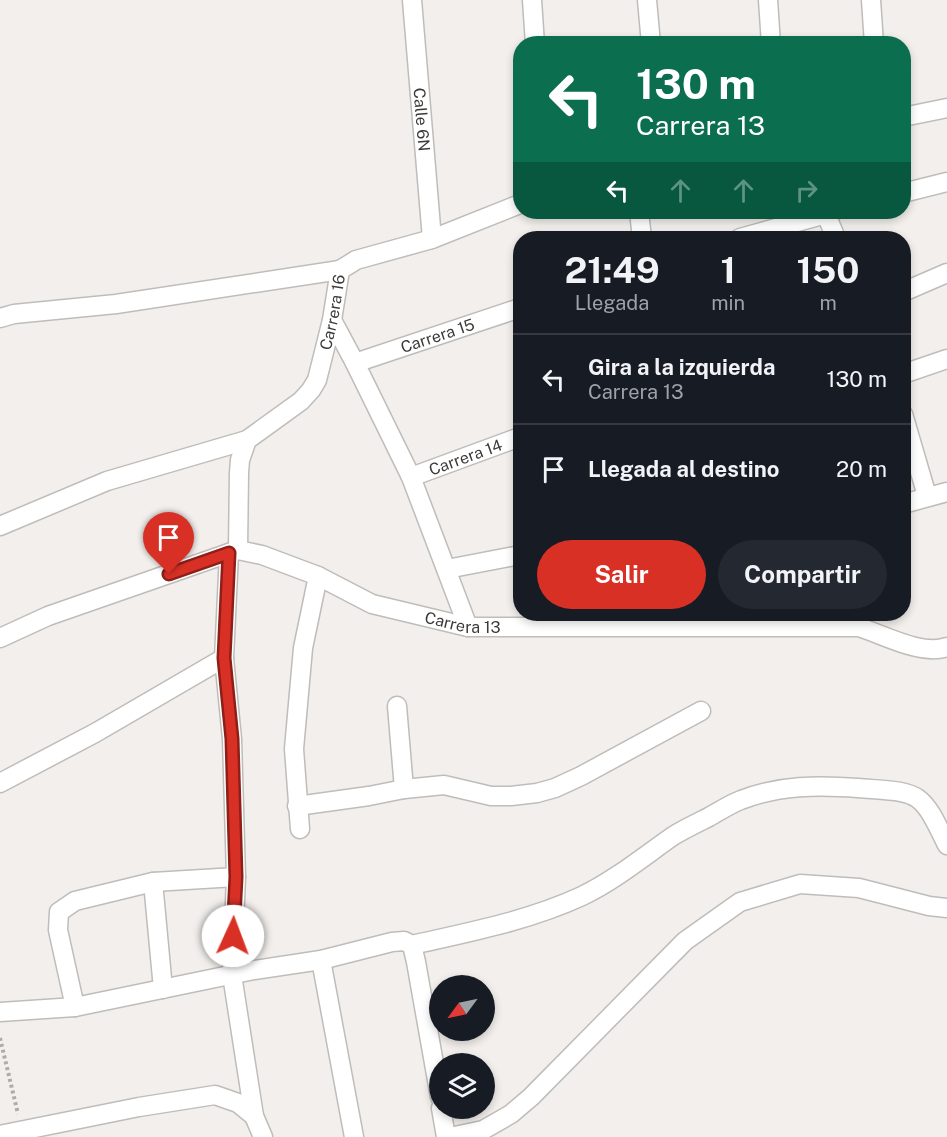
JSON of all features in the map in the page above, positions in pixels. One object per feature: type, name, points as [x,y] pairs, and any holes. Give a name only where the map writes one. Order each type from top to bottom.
[{"type":"street","name":"Calle 6N","points":[[412,0],[432,238]]},
{"type":"street","points":[[532,0],[534,36]]},
{"type":"street","points":[[647,0],[650,36]]},
{"type":"street","points":[[768,0],[770,36]]},
{"type":"street","points":[[871,0],[873,36]]},
{"type":"street","points":[[911,115],[947,108]]},
{"type":"street","points":[[911,191],[947,182]]},
{"type":"street","name":"Carrera 16","points":[[0,526],[107,481],[247,440],[311,390],[316,380],[332,320],[339,270],[356,260],[432,238],[513,207]]},
{"type":"street","points":[[764,231],[804,219]]},
{"type":"street","points":[[0,318],[14,314],[116,304],[339,270]]},
{"type":"street","points":[[911,289],[947,273]]},
{"type":"street","name":"Carrera 15","points":[[355,363],[513,310]]},
{"type":"street","points":[[332,320],[411,477],[468,627]]},
{"type":"street","points":[[911,371],[947,359]]},
{"type":"street","points":[[247,440],[240,460],[224,658],[232,739],[236,877],[231,975],[254,1116],[263,1137]]},
{"type":"street","name":"Carrera 14","points":[[411,477],[513,440]]},
{"type":"street","points":[[911,441],[927,496]]},
{"type":"street","points":[[911,501],[947,492]]},
{"type":"street","points":[[0,638],[48,616],[234,551]]},
{"type":"street","name":"Carrera 13","points":[[234,551],[261,555],[318,576],[372,604],[468,627],[859,627],[896,641],[921,647],[938,650],[947,648]]},
{"type":"street","points":[[447,569],[513,556]]},
{"type":"street","points":[[300,829],[294,749],[303,648],[318,576]]},
{"type":"street","points":[[0,783],[95,733],[224,658]]},
{"type":"street","points":[[397,706],[404,789]]},
{"type":"street","points":[[297,806],[444,785],[491,796],[537,793],[555,788],[581,776],[701,711]]},
{"type":"street","points":[[0,1012],[75,1008],[231,975],[321,960],[393,942],[404,940],[412,945],[512,923],[581,896],[616,877],[675,834],[742,800],[782,789],[820,785],[914,795],[922,800],[932,814],[947,846]]},
{"type":"street","points":[[75,1008],[58,930],[59,912],[75,901],[153,882],[236,877]]},
{"type":"street","points":[[153,882],[163,989]]},
{"type":"street","points":[[444,1119],[448,1137],[483,1130],[511,1114],[531,1097],[685,941],[740,902],[800,884],[859,888],[929,906],[947,908]]},
{"type":"street","points":[[412,945],[432,1053]]},
{"type":"street","points":[[321,960],[354,1137]]},
{"type":"street","points":[[0,1135],[139,1107],[215,1095],[238,1102],[254,1116]]},
{"type":"path","points":[[0,1038],[21,1130]]},
{"type":"route","points":[[169,574],[229,553],[224,658],[232,739],[236,877],[233,936]]}]
